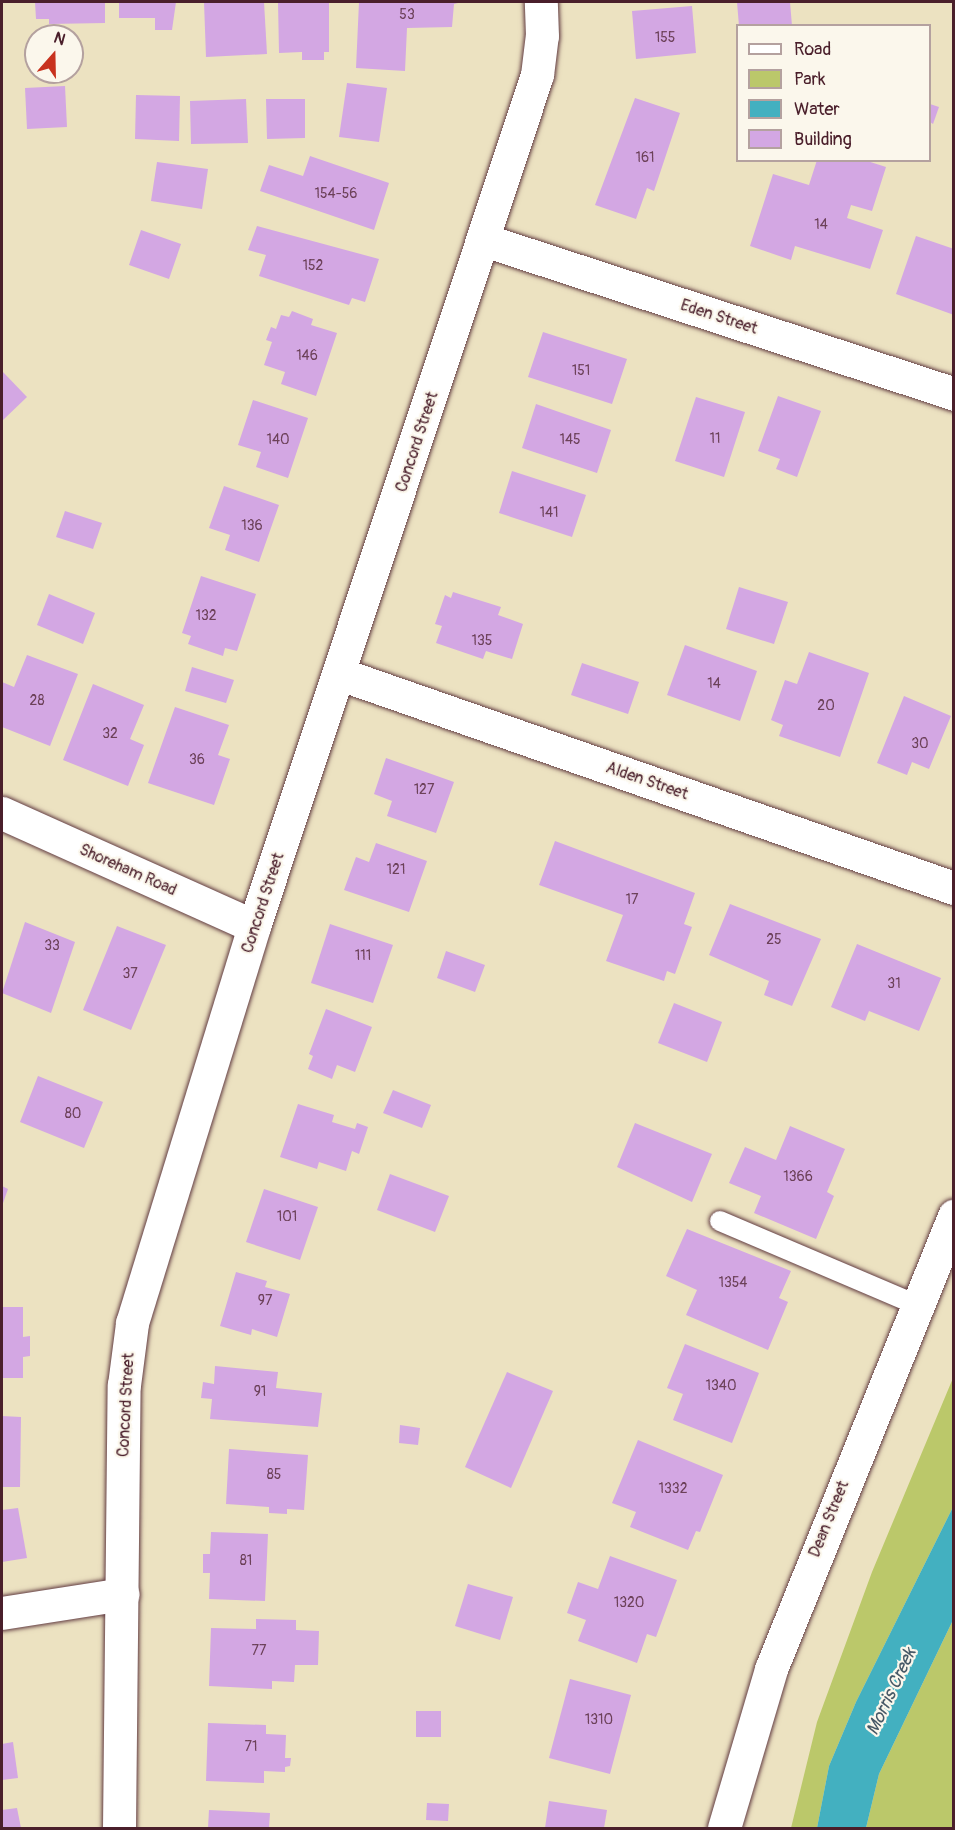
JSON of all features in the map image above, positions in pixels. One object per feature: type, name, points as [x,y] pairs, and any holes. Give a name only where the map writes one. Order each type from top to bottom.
[{"type":"street","name":"Concord Street","points":[[118,1828],[123,1594],[124,1386],[132,1323],[254,926],[340,674],[537,75],[542,36],[541,2]]},
{"type":"street","name":"Eden Street","points":[[484,240],[954,394]]},
{"type":"street","name":"Alden Street","points":[[340,674],[954,888]]},
{"type":"street","name":"Shoreham Road","points":[[2,813],[254,926]]},
{"type":"street","name":"Dean Street","points":[[724,1828],[771,1669],[954,1215]]},
{"type":"street","points":[[2,1613],[123,1594]]},
{"type":"lane","points":[[720,1221],[917,1305]]},
{"type":"green space","points":[[953,1378],[953,1507],[856,1702],[829,1766],[817,1828],[791,1828],[817,1722],[872,1572]]},
{"type":"green space","points":[[953,1620],[953,1828],[866,1828],[879,1774]]},
{"type":"water","name":"Morris Creek","points":[[953,1507],[953,1620],[879,1774],[866,1828],[817,1828],[829,1766],[856,1702]]},
{"type":"building","points":[[35,2],[105,2],[105,23],[49,24],[49,19],[36,19]]},
{"type":"building","points":[[119,2],[176,2],[172,30],[155,30],[155,18],[119,18]]},
{"type":"building","points":[[204,2],[264,2],[267,54],[206,57]]},
{"type":"building","points":[[278,2],[329,2],[329,52],[324,52],[324,60],[302,60],[302,52],[279,53]]},
{"type":"building","points":[[359,2],[462,2],[454,4],[452,27],[407,28],[405,71],[356,68]]},
{"type":"building","points":[[737,2],[790,2],[792,24],[739,24]]},
{"type":"building","points":[[692,6],[696,53],[636,59],[632,11]]},
{"type":"building","points":[[347,83],[387,88],[379,142],[339,137]]},
{"type":"building","points":[[65,86],[67,127],[27,129],[25,88]]},
{"type":"building","points":[[136,95],[180,96],[179,141],[135,139]]},
{"type":"building","points":[[635,98],[680,113],[654,191],[647,188],[636,219],[595,205]]},
{"type":"building","points":[[246,99],[248,143],[191,144],[190,101]]},
{"type":"building","points":[[266,99],[305,99],[305,138],[267,139]]},
{"type":"building","points":[[931,104],[939,107],[933,124],[931,123]]},
{"type":"building","points":[[310,156],[389,183],[374,230],[260,191],[269,165],[303,176]]},
{"type":"building","points":[[157,162],[208,169],[202,209],[151,201]]},
{"type":"building","points":[[816,162],[870,162],[886,167],[872,211],[851,205],[847,218],[883,230],[870,269],[795,246],[791,260],[750,246],[773,174],[809,185]]},
{"type":"building","points":[[257,226],[379,259],[365,302],[352,298],[349,305],[259,276],[266,255],[248,250]]},
{"type":"building","points":[[141,230],[181,244],[169,279],[129,265]]},
{"type":"building","points":[[916,236],[954,249],[954,315],[896,294]]},
{"type":"building","points":[[292,311],[313,319],[311,325],[337,333],[316,396],[281,384],[285,372],[264,365],[272,342],[266,340],[271,327],[276,329],[281,315],[289,317]]},
{"type":"building","points":[[543,332],[627,359],[612,404],[528,377]]},
{"type":"building","points":[[2,371],[27,397],[2,421]]},
{"type":"building","points":[[778,396],[821,411],[797,477],[776,469],[780,459],[758,451]]},
{"type":"building","points":[[696,397],[745,412],[724,477],[675,461]]},
{"type":"building","points":[[253,400],[308,418],[288,478],[256,467],[261,452],[238,445]]},
{"type":"building","points":[[536,404],[611,430],[597,473],[522,448]]},
{"type":"building","points":[[512,471],[586,495],[572,537],[499,513]]},
{"type":"building","points":[[224,486],[279,505],[259,562],[225,550],[230,535],[209,528]]},
{"type":"building","points":[[65,511],[102,523],[93,549],[56,537]]},
{"type":"building","points":[[201,576],[256,594],[237,651],[225,648],[223,656],[188,644],[191,636],[182,633]]},
{"type":"building","points":[[739,587],[788,602],[774,644],[726,629]]},
{"type":"building","points":[[453,592],[501,607],[498,615],[523,624],[512,659],[486,651],[483,659],[436,643],[442,626],[435,624],[445,595],[451,598]]},
{"type":"building","points":[[49,594],[95,613],[83,644],[37,625]]},
{"type":"building","points":[[685,645],[757,671],[740,721],[667,695]]},
{"type":"building","points":[[809,652],[869,673],[840,757],[779,736],[783,725],[771,720],[785,680],[797,684]]},
{"type":"building","points":[[27,655],[78,674],[50,746],[2,727],[2,682],[14,687]]},
{"type":"building","points":[[582,663],[639,682],[628,714],[571,695]]},
{"type":"building","points":[[192,667],[234,680],[226,703],[185,691]]},
{"type":"building","points":[[93,684],[144,705],[130,739],[144,745],[128,786],[63,760]]},
{"type":"building","points":[[904,696],[951,716],[929,769],[912,762],[907,775],[877,763]]},
{"type":"building","points":[[175,707],[229,725],[218,755],[230,759],[214,805],[148,783]]},
{"type":"building","points":[[386,758],[454,782],[436,833],[387,816],[392,801],[374,794]]},
{"type":"building","points":[[555,841],[695,893],[684,924],[692,927],[675,974],[667,971],[664,981],[606,961],[623,915],[539,885]]},
{"type":"building","points":[[376,843],[427,861],[409,912],[344,890],[356,857],[369,862]]},
{"type":"building","points":[[730,904],[821,939],[792,1006],[764,995],[769,981],[709,955]]},
{"type":"building","points":[[25,922],[75,942],[51,1013],[2,993]]},
{"type":"building","points":[[330,924],[393,945],[373,1003],[311,983]]},
{"type":"building","points":[[117,926],[166,945],[131,1030],[83,1010]]},
{"type":"building","points":[[857,944],[941,978],[919,1031],[869,1011],[865,1021],[831,1007]]},
{"type":"building","points":[[446,951],[485,965],[475,992],[437,978]]},
{"type":"building","points":[[674,1003],[722,1022],[707,1062],[658,1043]]},
{"type":"building","points":[[326,1009],[372,1027],[355,1072],[337,1065],[332,1079],[308,1069],[313,1056],[309,1054]]},
{"type":"building","points":[[38,1076],[103,1102],[84,1148],[20,1122]]},
{"type":"building","points":[[393,1090],[431,1105],[422,1128],[383,1113]]},
{"type":"building","points":[[298,1104],[334,1115],[332,1122],[355,1129],[357,1123],[368,1127],[359,1154],[352,1151],[346,1171],[319,1162],[317,1169],[280,1157]]},
{"type":"building","points":[[635,1123],[712,1154],[692,1202],[617,1167]]},
{"type":"building","points":[[790,1126],[845,1149],[827,1192],[834,1196],[816,1239],[754,1213],[761,1196],[729,1183],[745,1147],[776,1160]]},
{"type":"building","points":[[390,1174],[449,1196],[435,1232],[377,1210]]},
{"type":"building","points":[[2,1186],[8,1189],[2,1206]]},
{"type":"building","points":[[264,1189],[318,1207],[300,1260],[246,1242]]},
{"type":"building","points":[[687,1229],[791,1271],[779,1298],[788,1302],[768,1350],[686,1315],[697,1290],[666,1276]]},
{"type":"building","points":[[236,1272],[267,1281],[265,1287],[290,1294],[277,1337],[252,1329],[251,1335],[220,1326]]},
{"type":"building","points":[[2,1307],[23,1307],[23,1337],[30,1336],[30,1356],[23,1357],[23,1378],[2,1378]]},
{"type":"building","points":[[685,1344],[759,1373],[732,1443],[673,1420],[683,1394],[667,1388]]},
{"type":"building","points":[[215,1366],[278,1372],[276,1388],[322,1393],[318,1427],[210,1419],[212,1399],[201,1398],[203,1382],[214,1384]]},
{"type":"building","points":[[507,1372],[553,1391],[511,1488],[465,1467]]},
{"type":"building","points":[[2,1416],[21,1417],[20,1487],[2,1487]]},
{"type":"building","points":[[400,1425],[420,1428],[418,1445],[399,1443]]},
{"type":"building","points":[[638,1440],[723,1475],[700,1532],[696,1531],[688,1550],[630,1527],[636,1512],[612,1503]]},
{"type":"building","points":[[229,1449],[308,1455],[304,1510],[287,1509],[287,1514],[269,1513],[269,1507],[226,1504]]},
{"type":"building","points":[[18,1508],[27,1558],[2,1562],[2,1510]]},
{"type":"building","points":[[211,1532],[268,1534],[265,1601],[209,1599],[210,1573],[203,1573],[203,1554],[210,1554]]},
{"type":"building","points":[[610,1556],[677,1580],[656,1637],[647,1634],[637,1663],[578,1641],[586,1620],[567,1613],[578,1582],[598,1589]]},
{"type":"building","points":[[468,1584],[513,1597],[500,1640],[455,1626]]},
{"type":"building","points":[[256,1619],[296,1620],[296,1630],[319,1631],[318,1665],[295,1665],[294,1682],[272,1681],[272,1689],[209,1686],[211,1628],[256,1629]]},
{"type":"building","points":[[570,1679],[631,1695],[610,1774],[549,1758]]},
{"type":"building","points":[[416,1711],[441,1711],[441,1737],[416,1737]]},
{"type":"building","points":[[208,1723],[266,1725],[266,1734],[286,1735],[285,1758],[291,1758],[290,1766],[285,1767],[285,1772],[264,1771],[264,1783],[206,1781]]},
{"type":"building","points":[[13,1742],[18,1778],[2,1780],[2,1744]]},
{"type":"building","points":[[549,1801],[607,1810],[604,1828],[545,1828]]},
{"type":"building","points":[[427,1803],[449,1804],[448,1821],[426,1820]]},
{"type":"building","points":[[17,1808],[21,1828],[2,1828],[2,1810]]},
{"type":"building","points":[[209,1810],[270,1813],[269,1828],[208,1828]]}]
